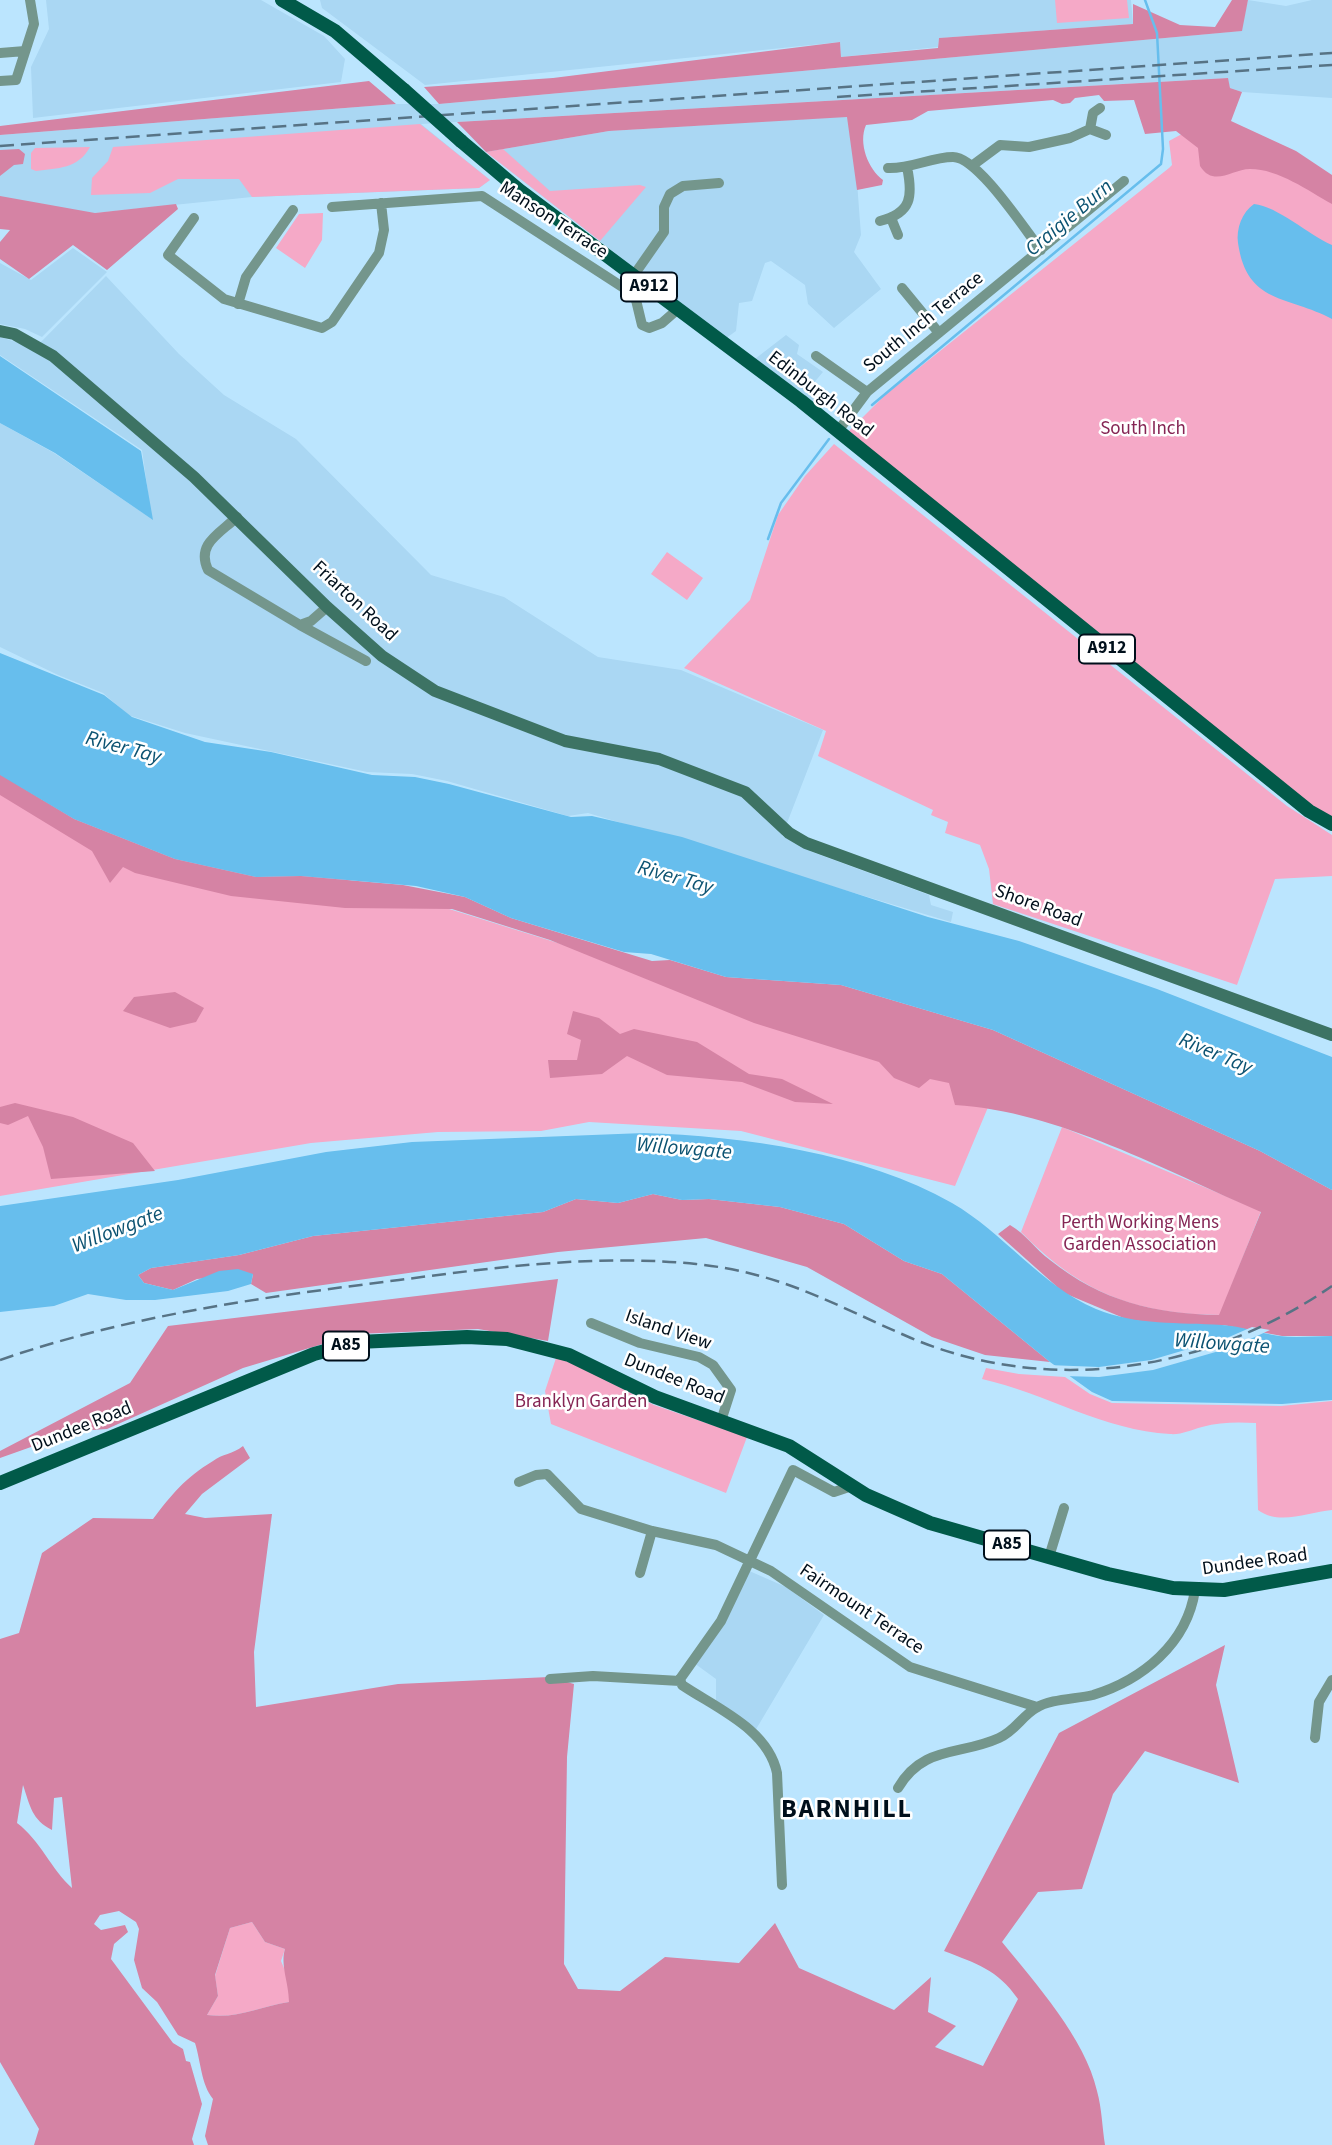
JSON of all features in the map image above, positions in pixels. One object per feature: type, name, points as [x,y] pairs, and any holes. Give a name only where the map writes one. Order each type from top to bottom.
[{"type":"main road","name":"Edinburgh Road","points":[[282,0],[335,31],[519,190],[838,431],[1309,811],[1332,824]]},
{"type":"main road","name":"Dundee Road","points":[[0,1483],[314,1354],[358,1342],[467,1337],[507,1339],[569,1354],[655,1397],[789,1446],[887,1505],[930,1522],[1049,1557],[1143,1583],[1195,1590],[1224,1590],[1332,1571]]},
{"type":"street","points":[[0,81],[16,80],[34,24],[30,0]]},
{"type":"street","points":[[0,53],[25,51]]},
{"type":"street","points":[[1090,129],[1093,113],[1100,108]]},
{"type":"street","points":[[973,164],[1000,145],[1029,147],[1070,138],[1090,129],[1106,135]]},
{"type":"street","points":[[888,168],[907,167],[950,157],[961,158],[973,164],[998,197],[1010,205],[1041,250]]},
{"type":"street","points":[[898,235],[886,220],[906,208],[911,199],[907,167]]},
{"type":"street","name":"South Inch Terrace","points":[[838,431],[867,393],[1124,181]]},
{"type":"street","points":[[634,275],[664,232],[664,207],[670,194],[683,186],[719,183]]},
{"type":"street","name":"Manson Terrace","points":[[332,207],[482,196],[624,288],[636,300],[642,325],[649,328],[660,325],[678,309]]},
{"type":"street","points":[[194,218],[168,256],[224,299],[322,328],[332,322],[379,253],[384,230],[381,203]]},
{"type":"street","points":[[238,304],[246,277],[293,210]]},
{"type":"street","points":[[902,288],[939,333]]},
{"type":"street","name":"Friarton Road","points":[[0,331],[14,334],[54,356],[237,517],[327,607],[382,656],[435,691],[565,741],[659,759],[745,792]]},
{"type":"street","points":[[816,356],[867,393]]},
{"type":"street","points":[[237,517],[204,548],[203,559],[208,570],[366,661]]},
{"type":"street","points":[[300,625],[311,621],[327,607]]},
{"type":"street","name":"Shore Road","points":[[745,792],[789,833],[806,843],[1332,1035]]},
{"type":"street","name":"Island View","points":[[591,1323],[640,1343],[699,1357],[713,1365],[732,1390],[721,1421]]},
{"type":"street","points":[[680,1681],[721,1621],[793,1470],[834,1492],[852,1486]]},
{"type":"street","name":"Fairmount Terrace","points":[[519,1482],[547,1474],[581,1509],[652,1531],[716,1545],[803,1590],[910,1667],[1037,1707]]},
{"type":"street","points":[[1049,1557],[1064,1508]]},
{"type":"street","points":[[640,1573],[652,1531]]},
{"type":"street","points":[[898,1788],[906,1774],[929,1757],[999,1738],[1019,1725],[1037,1707],[1094,1694],[1142,1672],[1172,1644],[1191,1606],[1195,1590]]},
{"type":"street","points":[[550,1679],[593,1676],[680,1681],[761,1738],[772,1756],[777,1773],[782,1885]]},
{"type":"street","points":[[1315,1738],[1319,1702],[1332,1680]]},
{"type":"shaded area","points":[[46,0],[261,0],[324,36],[345,59],[341,82],[33,118],[31,67],[49,29]]},
{"type":"shaded area","points":[[320,0],[1131,0],[1133,24],[939,38],[938,47],[841,57],[840,42],[425,85],[322,8]]},
{"type":"shaded area","points":[[1232,0],[1248,0],[1242,31],[439,104],[424,87],[553,78],[840,42],[841,57],[938,48],[939,38],[1133,24],[1133,4],[1180,25],[1215,27]]},
{"type":"shaded area","points":[[1248,0],[1286,6],[1312,0],[1332,0],[1332,98],[1242,92],[1230,88],[1227,78],[421,124],[490,180],[479,188],[252,197],[95,213],[0,206],[0,135],[396,104],[439,104],[1241,31]]},
{"type":"shaded area","points":[[1228,78],[1230,88],[1242,92],[1231,121],[1296,151],[1332,175],[1332,204],[1293,182],[1261,170],[1250,169],[1223,176],[1211,176],[1200,166],[1198,148],[1176,131],[1145,134],[1134,100],[1104,101],[1099,95],[1075,98],[1070,103],[1062,104],[1053,100],[928,111],[912,120],[866,125],[863,140],[866,155],[883,180],[882,185],[857,190],[847,117],[609,131],[486,152],[457,122]]},
{"type":"shaded area","points":[[369,81],[396,104],[0,135],[0,126]]},
{"type":"shaded area","points":[[852,116],[861,235],[854,252],[881,289],[834,328],[808,304],[805,285],[771,261],[765,263],[752,301],[739,303],[736,331],[725,339],[486,152],[609,131]]},
{"type":"shaded area","points":[[19,149],[25,154],[23,164],[14,165],[0,176],[0,150]]},
{"type":"shaded area","points":[[0,196],[95,213],[176,204],[178,209],[107,270],[73,245],[29,279],[0,259],[0,242],[10,230],[0,229]]},
{"type":"shaded area","points":[[73,248],[107,272],[42,337],[25,329],[0,324],[0,263],[31,280]]},
{"type":"shaded area","points":[[106,276],[179,354],[224,395],[296,439],[431,575],[504,597],[598,657],[681,670],[823,730],[782,836],[812,852],[929,895],[931,905],[953,912],[951,922],[588,813],[568,816],[447,781],[412,774],[367,772],[185,733],[128,715],[103,693],[0,647],[0,423],[54,453],[143,513],[150,507],[142,450],[0,355],[0,337],[35,348]]},
{"type":"shaded area","points":[[786,335],[799,345],[797,354],[823,372],[812,385],[821,398],[814,407],[751,362]]},
{"type":"shaded area","points":[[0,774],[74,819],[175,859],[256,877],[301,876],[403,885],[465,897],[511,918],[652,961],[670,960],[726,977],[841,985],[993,1030],[1260,1151],[1332,1190],[1332,1336],[1282,1336],[1223,1325],[1168,1325],[1126,1319],[1064,1293],[998,1234],[1010,1225],[1069,1274],[1109,1295],[1173,1312],[1219,1315],[1261,1212],[1111,1145],[1033,1118],[955,1105],[949,1083],[930,1079],[919,1088],[894,1078],[879,1062],[754,1023],[550,940],[452,909],[345,908],[231,896],[135,873],[123,867],[110,883],[92,851],[0,795]]},
{"type":"shaded area","points":[[175,992],[204,1008],[196,1022],[170,1028],[123,1011],[134,997]]},
{"type":"shaded area","points":[[573,1011],[599,1018],[620,1034],[634,1029],[697,1042],[749,1074],[782,1079],[833,1104],[795,1102],[742,1082],[667,1075],[627,1056],[602,1074],[550,1078],[548,1060],[577,1060],[581,1040],[567,1034]]},
{"type":"shaded area","points":[[15,1103],[73,1117],[133,1143],[155,1171],[51,1179],[43,1147],[28,1116],[8,1125],[0,1123],[0,1107]]},
{"type":"shaded area","points":[[653,1194],[682,1200],[709,1199],[780,1207],[844,1224],[904,1261],[942,1274],[1050,1362],[985,1355],[932,1337],[807,1267],[706,1238],[558,1252],[266,1293],[251,1284],[253,1274],[197,1279],[173,1290],[144,1283],[138,1275],[151,1268],[239,1255],[313,1236],[543,1212],[576,1199],[618,1203]]},
{"type":"shaded area","points":[[558,1279],[548,1341],[478,1329],[356,1334],[243,1368],[107,1429],[76,1431],[0,1458],[0,1451],[130,1383],[168,1326]]},
{"type":"shaded area","points":[[243,1446],[250,1458],[202,1494],[185,1514],[205,1518],[272,1514],[254,1652],[256,1707],[398,1684],[549,1677],[574,1684],[567,1757],[564,1964],[578,1989],[620,1991],[665,1957],[739,1963],[775,1923],[799,1968],[894,2010],[931,1977],[928,2012],[956,2026],[935,2047],[983,2066],[1018,1999],[994,1974],[944,1951],[1059,1733],[1225,1645],[1216,1685],[1239,1783],[1145,1751],[1113,1794],[1082,1889],[1038,1892],[1002,1942],[1058,2012],[1082,2051],[1097,2091],[1105,2145],[208,2145],[205,2136],[213,2099],[204,2080],[195,2043],[178,2035],[157,2002],[142,1988],[134,1960],[139,1929],[136,1922],[119,1911],[100,1915],[94,1924],[101,1930],[125,1925],[128,1932],[114,1944],[111,1959],[173,2043],[183,2049],[186,2061],[190,2062],[202,2104],[192,2139],[194,2145],[34,2145],[39,2129],[0,2062],[0,1639],[19,1633],[42,1553],[93,1518],[153,1519],[194,1474],[216,1459]],"holes":[[[23,1785],[36,1817],[52,1830],[54,1798],[62,1797],[72,1888],[17,1823]],[[252,1922],[265,1942],[285,1949],[289,2002],[238,2014],[207,2015],[218,1996],[215,1975],[230,1928]]]},
{"type":"shaded area","points":[[747,1570],[786,1587],[824,1615],[755,1731],[716,1706],[716,1679],[694,1663]]},
{"type":"green space","points":[[1055,0],[1127,0],[1129,18],[1057,23]]},
{"type":"green space","points":[[420,124],[490,180],[479,188],[252,197],[239,179],[178,179],[150,193],[91,195],[92,178],[108,161],[113,147]]},
{"type":"green space","name":"South Inch","points":[[1191,129],[1332,182],[1332,819],[1309,811],[848,432],[885,395],[1169,168],[1172,165],[1169,141]]},
{"type":"green space","points":[[90,147],[80,160],[67,166],[36,171],[31,169],[31,153],[35,148]]},
{"type":"green space","points":[[503,149],[550,191],[640,185],[646,187],[600,241],[486,152]]},
{"type":"green space","points":[[323,213],[322,240],[305,268],[276,248],[299,214]]},
{"type":"green space","points":[[834,444],[1287,806],[1332,835],[1332,876],[1275,879],[1237,985],[993,904],[989,869],[980,845],[945,833],[948,822],[931,815],[933,810],[818,756],[826,731],[684,668],[750,600],[778,515],[805,476]]},
{"type":"green space","points":[[667,552],[703,578],[687,600],[651,574]]},
{"type":"green space","points":[[0,790],[398,893],[999,1081],[955,1186],[741,1131],[589,1122],[541,1131],[438,1132],[311,1143],[0,1196]]},
{"type":"green space","name":"Perth Working Mens Garden Association","points":[[1062,1127],[1261,1211],[1220,1315],[1161,1310],[1111,1296],[1065,1271],[1021,1232]]},
{"type":"green space","name":"Branklyn Garden","points":[[557,1355],[654,1405],[747,1437],[726,1493],[551,1424],[545,1391]]},
{"type":"green space","points":[[986,1368],[1019,1374],[1065,1377],[1090,1394],[1112,1403],[1281,1406],[1332,1401],[1332,1510],[1285,1518],[1267,1515],[1258,1510],[1256,1423],[1215,1424],[1174,1434],[1146,1431],[1099,1419],[982,1379]]},
{"type":"green space","points":[[252,1922],[265,1942],[285,1949],[281,1961],[289,1980],[289,2002],[238,2014],[207,2015],[218,1996],[215,1976],[230,1928]]},
{"type":"water","points":[[1254,204],[1283,215],[1332,245],[1332,319],[1272,295],[1250,278],[1243,263],[1238,238],[1243,216]]},
{"type":"water","points":[[0,356],[141,451],[153,520],[55,453],[0,423]]},
{"type":"water","name":"River Tay","points":[[0,653],[104,695],[132,717],[205,742],[271,752],[372,775],[415,777],[571,817],[592,816],[682,837],[928,917],[1019,941],[1157,989],[1332,1057],[1332,1190],[1260,1151],[993,1030],[841,985],[726,977],[651,954],[624,952],[511,918],[465,897],[416,886],[301,876],[256,877],[175,859],[74,819],[0,775]]},
{"type":"water","name":"Willowgate","points":[[644,1133],[762,1143],[802,1150],[881,1171],[952,1203],[989,1229],[1057,1287],[1096,1309],[1112,1314],[1158,1322],[1229,1326],[1279,1336],[1332,1336],[1332,1400],[1282,1404],[1112,1401],[1092,1392],[1050,1362],[942,1274],[904,1261],[844,1224],[780,1207],[709,1199],[682,1200],[653,1194],[618,1203],[576,1199],[543,1212],[313,1236],[239,1255],[151,1268],[138,1275],[144,1283],[173,1290],[219,1271],[238,1269],[253,1274],[251,1284],[228,1291],[155,1300],[126,1300],[88,1294],[54,1306],[0,1312],[0,1206],[178,1180],[326,1152],[412,1142]]},
{"type":"pier","points":[[1252,1327],[1270,1330],[1233,1347],[1153,1370],[1099,1377],[1064,1376],[1048,1365],[1099,1367],[1151,1360],[1229,1337]]},
{"type":"waterway","name":"Craigie Burn","points":[[872,405],[1161,164],[1163,149],[1157,33],[1145,0]]},
{"type":"waterway","name":"Craigie Burn","points":[[768,539],[781,503],[829,439]]},
{"type":"railway","points":[[0,146],[1332,53]]},
{"type":"railway","points":[[837,97],[1332,65]]},
{"type":"railway","points":[[0,1360],[49,1344],[148,1319],[248,1301],[473,1271],[548,1263],[622,1260],[727,1268],[807,1292],[911,1338],[964,1356],[1019,1367],[1073,1370],[1128,1366],[1182,1355],[1234,1338],[1284,1315],[1332,1286]]},
{"type":"district","name":"BARNHILL","points":[[847,1811]]}]
